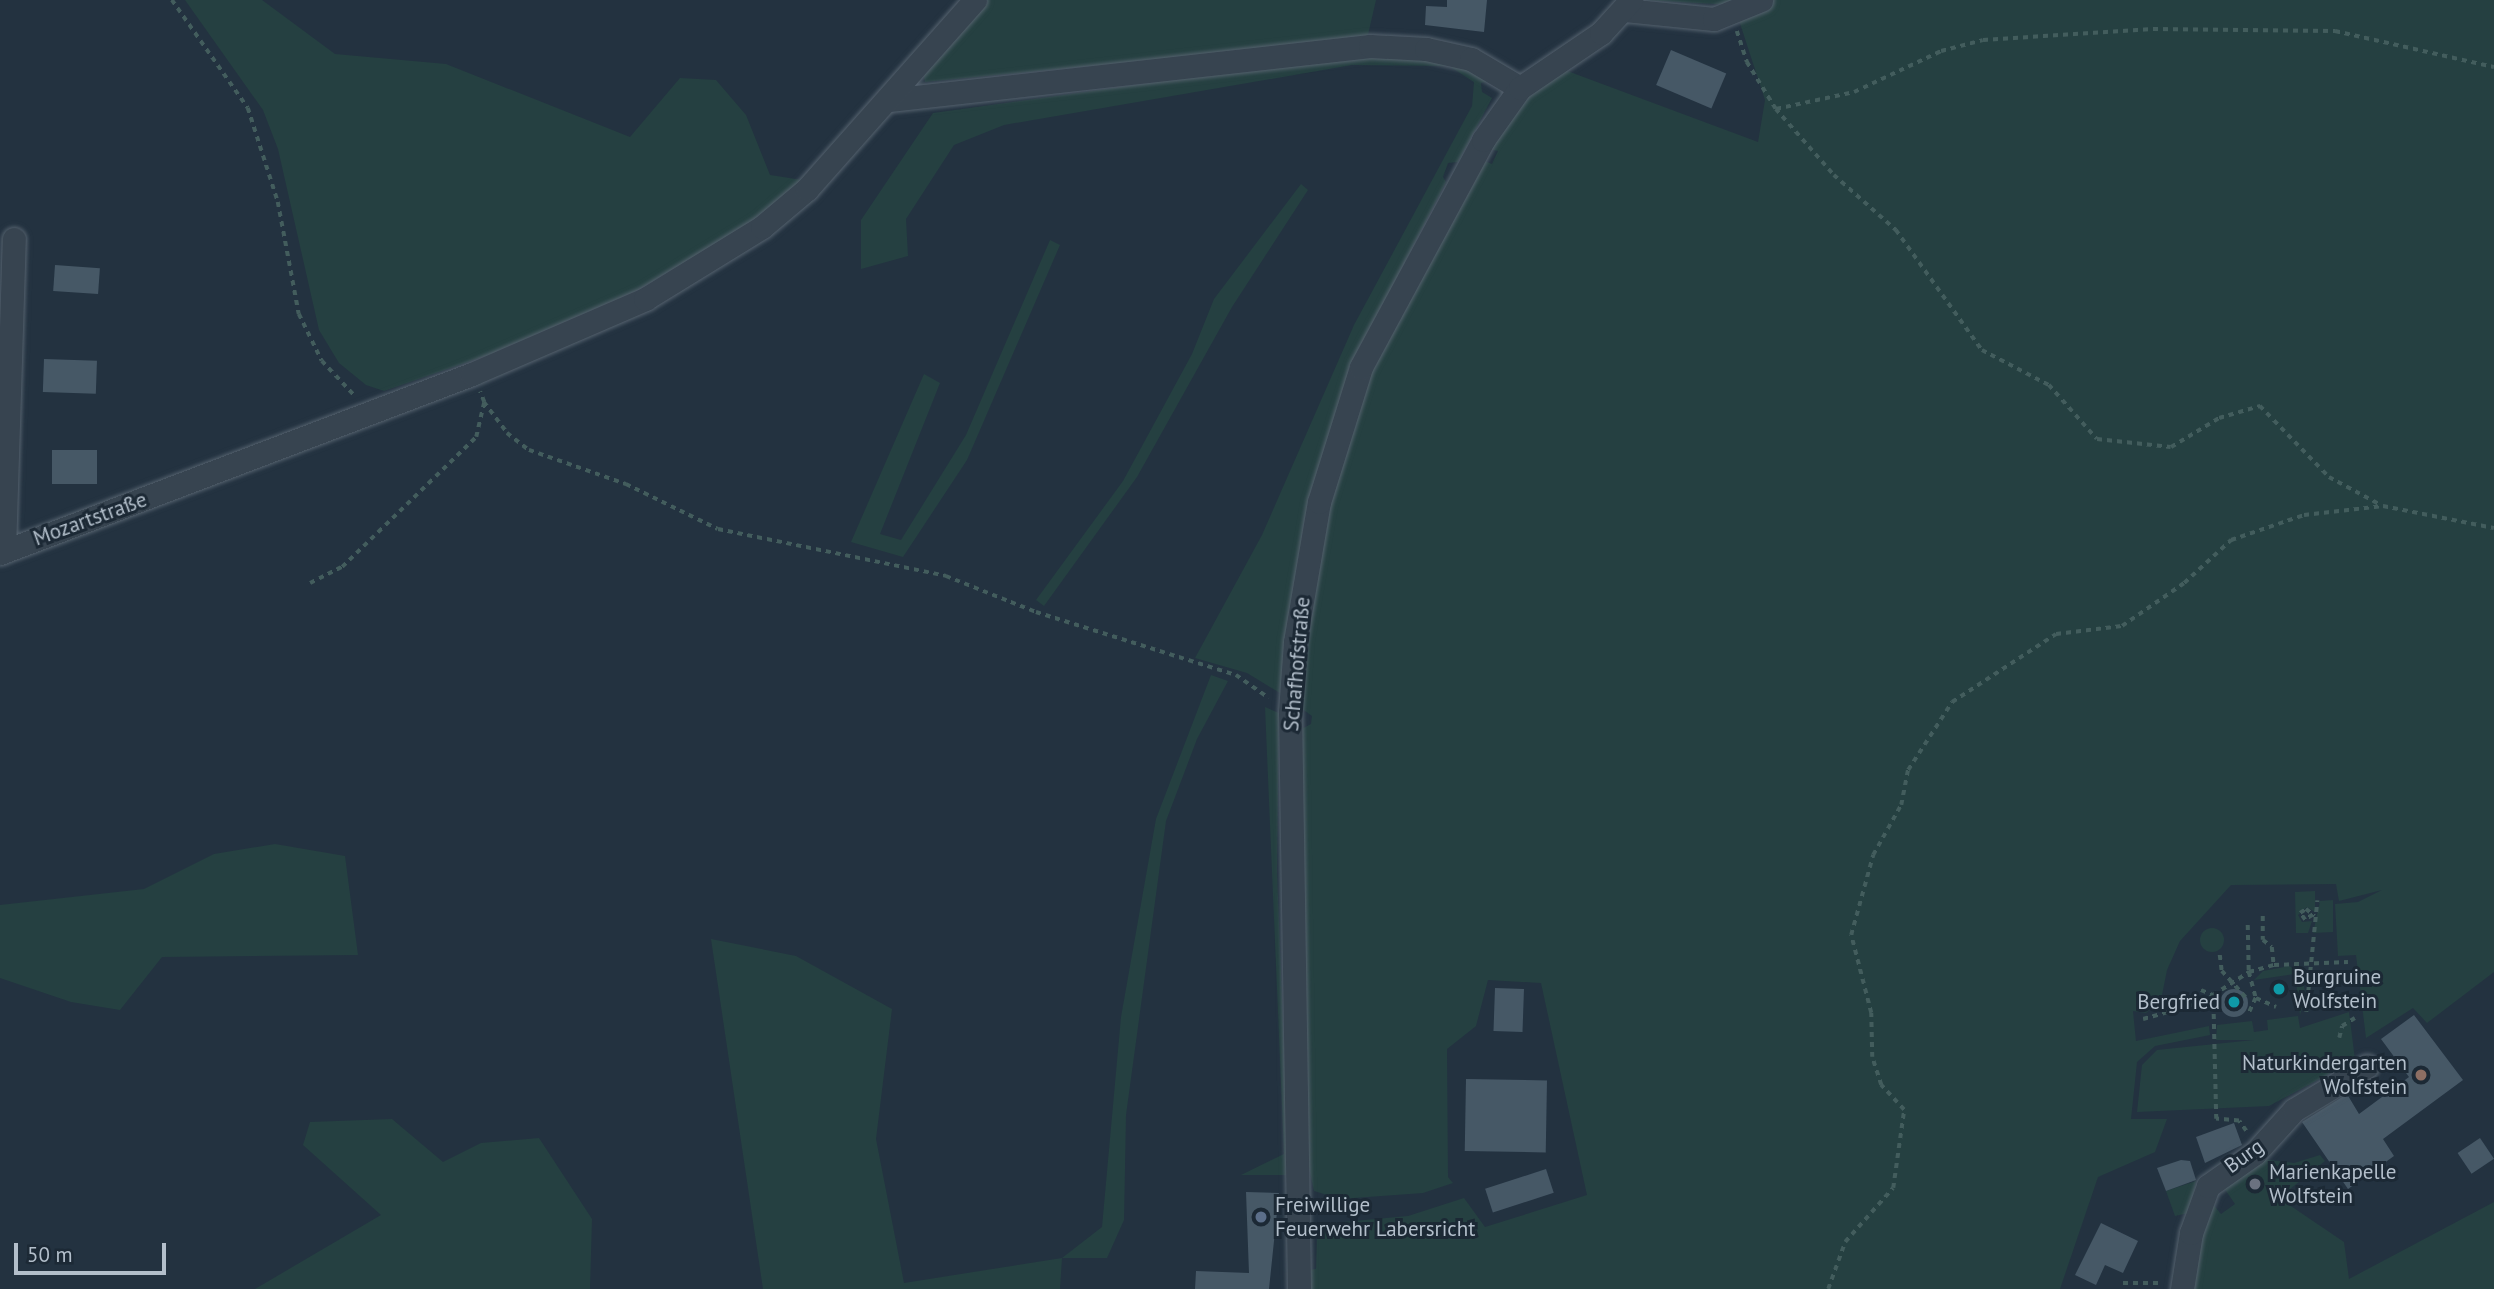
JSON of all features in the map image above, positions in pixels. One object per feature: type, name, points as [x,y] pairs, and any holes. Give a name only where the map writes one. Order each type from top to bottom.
[{"type":"street","name":"Mozartstraße","points":[[2,552],[472,374],[645,299],[762,227],[807,189],[889,100],[975,0]]},
{"type":"street","points":[[1628,5],[1693,20],[1732,16],[1761,0]]},
{"type":"street","name":"Schafhofstraße","points":[[1299,1289],[1290,712],[1295,642],[1319,502],[1362,367],[1461,177],[1520,88],[1628,5]]},
{"type":"street","points":[[889,100],[1370,46],[1426,49],[1471,59],[1520,88]]},
{"type":"street","points":[[2,552],[14,239]]},
{"type":"street","name":"Burg","points":[[2177,1287],[2191,1233],[2208,1186],[2255,1153],[2294,1110],[2367,1066]]},
{"type":"path","points":[[172,0],[248,108],[278,202],[299,313],[322,361],[354,394],[365,415]]},
{"type":"path","points":[[1732,16],[1747,62],[1776,109],[1834,175],[1896,230],[1982,350],[2049,385],[2097,439],[2171,447],[2218,418],[2260,406],[2329,477],[2383,506],[2494,528]]},
{"type":"path","points":[[1776,109],[1854,92],[1941,51],[1983,40],[2153,29],[2336,30],[2494,67]]},
{"type":"path","points":[[472,374],[484,402],[529,450],[626,484],[718,529],[946,576],[1036,612],[1236,675],[1290,712]]},
{"type":"path","points":[[310,583],[342,566],[476,437],[484,402]]},
{"type":"path","points":[[1828,1289],[1845,1242],[1893,1188],[1904,1110],[1881,1085],[1872,1057],[1871,1013],[1851,935],[1872,855],[1901,805],[1908,770],[1952,702],[2056,634],[2122,626],[2184,583],[2231,540],[2304,515],[2383,506]]},
{"type":"path","points":[[2306,1012],[2312,996],[2310,962],[2318,901]]},
{"type":"path","points":[[2263,916],[2263,940],[2272,947],[2274,965]]},
{"type":"path","points":[[2248,925],[2249,972],[2256,998],[2249,1013]]},
{"type":"path","points":[[2220,955],[2219,964],[2248,1000]]},
{"type":"path","points":[[2143,1019],[2212,997],[2249,972],[2274,965],[2348,962]]},
{"type":"path","points":[[2201,990],[2212,997]]},
{"type":"path","points":[[2212,997],[2216,1119],[2241,1122],[2255,1153]]},
{"type":"path","points":[[2256,998],[2276,1007]]},
{"type":"path","points":[[2339,1038],[2342,1026],[2355,1018]]},
{"type":"path","points":[[2123,1283],[2177,1287]]},
{"type":"green space","points":[[185,0],[262,0],[335,54],[446,64],[630,137],[680,78],[716,80],[746,115],[770,175],[802,180],[749,224],[636,291],[488,355],[384,391],[366,385],[339,363],[319,330],[278,149],[263,110]]},
{"type":"green space","points":[[984,0],[1376,0],[1367,39],[925,82],[923,71]]},
{"type":"green space","points":[[1642,0],[2494,0],[2494,972],[2427,1023],[2413,1008],[2366,1038],[2356,955],[2338,956],[2335,904],[2358,902],[2382,890],[2339,901],[2336,884],[2231,885],[2180,941],[2167,970],[2161,1000],[2146,1013],[2133,1011],[2136,1041],[2209,1026],[2210,1035],[2155,1046],[2137,1062],[2131,1119],[2167,1119],[2155,1152],[2098,1177],[2060,1289],[1308,1289],[1308,1270],[1316,1269],[1317,1238],[1321,1226],[1408,1216],[1464,1198],[1485,1227],[1587,1195],[1541,983],[1488,980],[1476,1026],[1447,1049],[1448,1177],[1453,1183],[1423,1193],[1340,1199],[1314,1191],[1308,1163],[1298,731],[1311,724],[1312,716],[1301,708],[1321,537],[1357,408],[1383,340],[1480,159],[1492,164],[1498,151],[1487,148],[1513,109],[1562,69],[1758,142],[1765,100],[1734,5]]},
{"type":"green space","points":[[1350,55],[1457,61],[1488,81],[1481,83],[1482,92],[1492,98],[1458,162],[1448,163],[1443,177],[1446,182],[1350,369],[1304,522],[1280,693],[1247,673],[1195,658],[1262,535],[1354,325],[1472,106],[1474,82],[1449,66],[1352,65],[1004,125],[954,145],[906,219],[908,256],[861,269],[861,220],[933,113]]},
{"type":"green space","points":[[1301,184],[1308,190],[1232,307],[1137,477],[1044,606],[1036,600],[1123,481],[1192,354],[1214,299]]},
{"type":"green space","points":[[1050,240],[1060,245],[967,460],[903,557],[851,542],[924,374],[940,383],[880,534],[901,540],[966,435]]},
{"type":"green space","points":[[1211,675],[1228,681],[1197,739],[1166,821],[1126,1115],[1124,1220],[1107,1258],[1062,1258],[1102,1227],[1121,1017],[1156,819]]},
{"type":"green space","points":[[1265,707],[1279,713],[1277,872],[1289,1175],[1241,1175],[1284,1154]]},
{"type":"green space","points":[[275,844],[345,856],[358,955],[162,957],[120,1010],[71,1002],[0,978],[0,905],[144,889],[214,854]]},
{"type":"green space","points":[[2315,891],[2315,912],[2307,907],[2298,915],[2302,922],[2312,921],[2308,933],[2296,933],[2295,892]]},
{"type":"green space","points":[[2333,900],[2333,932],[2313,933],[2320,901]]},
{"type":"green space","points":[[2212,928],[2223,935],[2224,940],[2217,951],[2212,952],[2201,945],[2200,940],[2207,929]]},
{"type":"green space","points":[[711,939],[796,956],[892,1009],[876,1139],[904,1283],[1062,1258],[1060,1289],[763,1289]]},
{"type":"green space","points":[[2289,966],[2300,972],[2306,994],[2300,1015],[2295,974],[2254,980],[2263,971]]},
{"type":"green space","points":[[2349,1012],[2355,1060],[2269,1106],[2137,1112],[2142,1065],[2157,1050],[2254,1040],[2216,1040],[2217,1025],[2252,1021],[2254,1032],[2268,1030],[2267,1020],[2298,1016],[2300,1028]]},
{"type":"green space","points":[[392,1119],[443,1162],[481,1143],[539,1138],[592,1219],[590,1289],[255,1289],[381,1215],[303,1145],[310,1122]]},
{"type":"green space","points":[[2320,1155],[2325,1161],[2279,1198],[2344,1242],[2349,1279],[2494,1202],[2494,1289],[2189,1289],[2210,1201],[2221,1214],[2235,1204],[2220,1182],[2262,1159],[2294,1163]]},
{"type":"green space","points":[[2196,1181],[2189,1213],[2175,1216],[2166,1191]]},
{"type":"building","points":[[1447,0],[1487,0],[1484,32],[1425,25],[1426,6],[1447,7]]},
{"type":"building","points":[[1671,50],[1726,73],[1711,108],[1656,85]]},
{"type":"building","points":[[55,265],[100,268],[98,294],[53,291]]},
{"type":"building","points":[[44,359],[97,361],[96,394],[43,392]]},
{"type":"building","points":[[52,450],[97,450],[97,484],[52,484]]},
{"type":"building","points":[[1495,988],[1524,989],[1522,1032],[1493,1031]]},
{"type":"building","name":"Bergfried","points":[[2234,989],[2244,993],[2248,1003],[2244,1013],[2234,1017],[2224,1013],[2220,1003],[2224,993]]},
{"type":"building","points":[[2414,1015],[2463,1080],[2383,1139],[2394,1156],[2348,1189],[2302,1122],[2347,1094],[2359,1114],[2409,1077],[2381,1039]]},
{"type":"building","points":[[1466,1079],[1547,1080],[1546,1152],[1465,1151]]},
{"type":"building","points":[[2234,1123],[2242,1145],[2205,1163],[2196,1137]]},
{"type":"building","points":[[2480,1138],[2494,1159],[2472,1174],[2458,1153]]},
{"type":"building","points":[[2181,1160],[2190,1161],[2196,1180],[2166,1191],[2157,1168]]},
{"type":"building","points":[[1546,1169],[1554,1193],[1493,1213],[1485,1189]]},
{"type":"building","points":[[1246,1192],[1279,1193],[1269,1289],[1195,1289],[1196,1271],[1249,1273]]},
{"type":"building","points":[[2101,1223],[2138,1241],[2123,1273],[2105,1265],[2096,1285],[2075,1275]]},
{"type":"place","name":"Burgruine Wolfstein","points":[[2279,989]]},
{"type":"place","name":"Bergfried","points":[[2234,1002]]},
{"type":"place","name":"Naturkindergarten Wolfstein","points":[[2421,1075]]},
{"type":"place","name":"Marienkapelle Wolfstein","points":[[2255,1184]]},
{"type":"place","name":"Freiwillige Feuerwehr Labersricht","points":[[1261,1217]]}]
